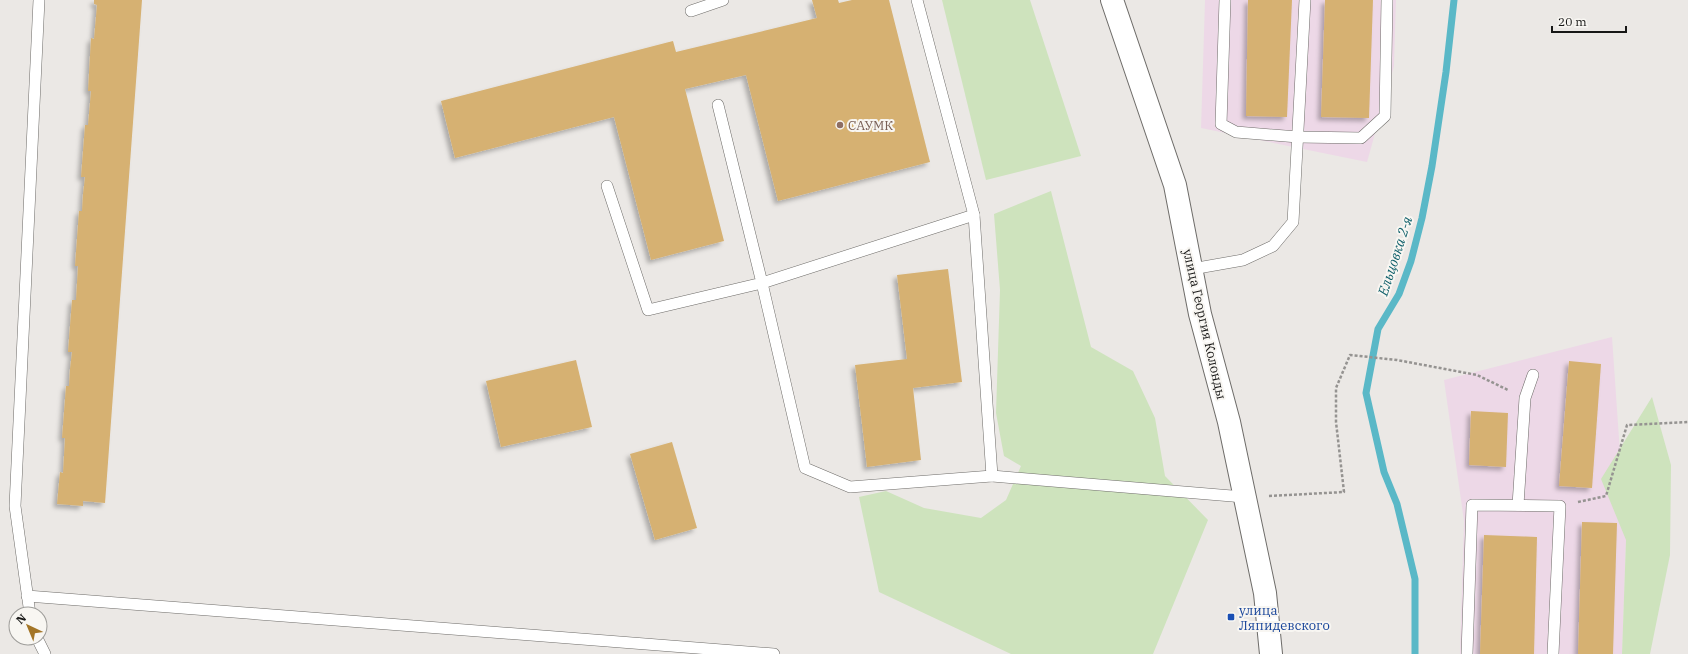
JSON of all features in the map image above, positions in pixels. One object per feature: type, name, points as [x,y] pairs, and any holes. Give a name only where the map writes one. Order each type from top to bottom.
[{"type":"main road","name":"улица Георгия Колонды","points":[[1112,0],[1175,185],[1200,314],[1229,422],[1265,593],[1271,654]]},
{"type":"lane","points":[[29,606],[15,506],[39,0]]},
{"type":"lane","points":[[691,11],[723,0]]},
{"type":"lane","points":[[917,0],[974,215],[992,476]]},
{"type":"lane","points":[[1225,0],[1221,124],[1236,132],[1298,137],[1361,138],[1385,116],[1387,0]]},
{"type":"lane","points":[[1192,270],[1243,260],[1273,246],[1293,222],[1305,0]]},
{"type":"lane","points":[[718,105],[762,283],[805,468],[850,487],[992,476],[1244,498]]},
{"type":"lane","points":[[607,186],[648,310],[762,283],[974,215]]},
{"type":"lane","points":[[1518,505],[1525,398],[1533,375]]},
{"type":"lane","points":[[1467,654],[1472,505],[1560,506],[1553,654]]},
{"type":"lane","points":[[27,596],[774,654]]},
{"type":"path","points":[[1244,498],[1344,492],[1336,422],[1336,388],[1350,355],[1397,360],[1477,375],[1525,398]]},
{"type":"path","points":[[1560,506],[1606,496],[1627,425],[1688,422]]},
{"type":"shaded area","points":[[1205,0],[1396,0],[1394,66],[1367,162],[1201,128]]},
{"type":"shaded area","points":[[1612,337],[1626,540],[1622,654],[1460,654],[1464,521],[1444,380]]},
{"type":"green space","points":[[942,0],[1030,0],[1081,156],[986,180]]},
{"type":"green space","points":[[1051,191],[1091,347],[1133,371],[1155,418],[1165,476],[1208,520],[1153,654],[1011,654],[879,592],[859,497],[886,491],[924,508],[981,518],[1006,500],[1021,466],[1004,456],[996,413],[1000,290],[994,214]]},
{"type":"green space","points":[[1652,397],[1671,465],[1670,555],[1650,654],[1622,654],[1626,540],[1601,479]]},
{"type":"building","points":[[94,0],[142,0],[105,503],[83,501],[83,506],[57,504],[60,472],[63,473],[65,438],[62,438],[66,386],[69,386],[72,352],[68,352],[72,300],[76,300],[78,266],[75,266],[79,211],[82,211],[85,177],[81,177],[85,125],[88,125],[91,91],[88,91],[91,38],[94,39],[97,5],[94,4]]},
{"type":"building","points":[[812,0],[838,0],[839,3],[852,0],[889,0],[930,162],[778,201],[746,75],[685,89],[724,241],[651,260],[614,117],[455,158],[441,101],[673,41],[676,52],[817,18]]},
{"type":"building","points":[[1248,0],[1292,0],[1287,117],[1246,116]]},
{"type":"building","points":[[1325,0],[1373,0],[1369,118],[1321,117]]},
{"type":"building","points":[[948,269],[962,382],[913,388],[921,460],[867,467],[855,365],[907,359],[897,275]]},
{"type":"building","points":[[576,360],[592,427],[501,447],[486,381]]},
{"type":"building","points":[[1569,361],[1601,364],[1592,488],[1559,486]]},
{"type":"building","points":[[1471,411],[1508,413],[1506,467],[1469,465]]},
{"type":"building","points":[[672,442],[697,528],[655,540],[630,454]]},
{"type":"building","points":[[1582,522],[1617,523],[1613,654],[1578,654]]},
{"type":"building","points":[[1484,535],[1537,537],[1534,654],[1480,654]]},
{"type":"waterway","name":"Ельцовка 2-я","points":[[1415,654],[1415,579],[1397,504],[1384,472],[1366,393],[1378,329],[1399,294],[1411,261],[1422,218],[1432,166],[1446,72],[1454,0]]},
{"type":"place","name":"САУМК","points":[[840,125]]},
{"type":"place","name":"улица Ляпидевского","points":[[1231,617]]}]
